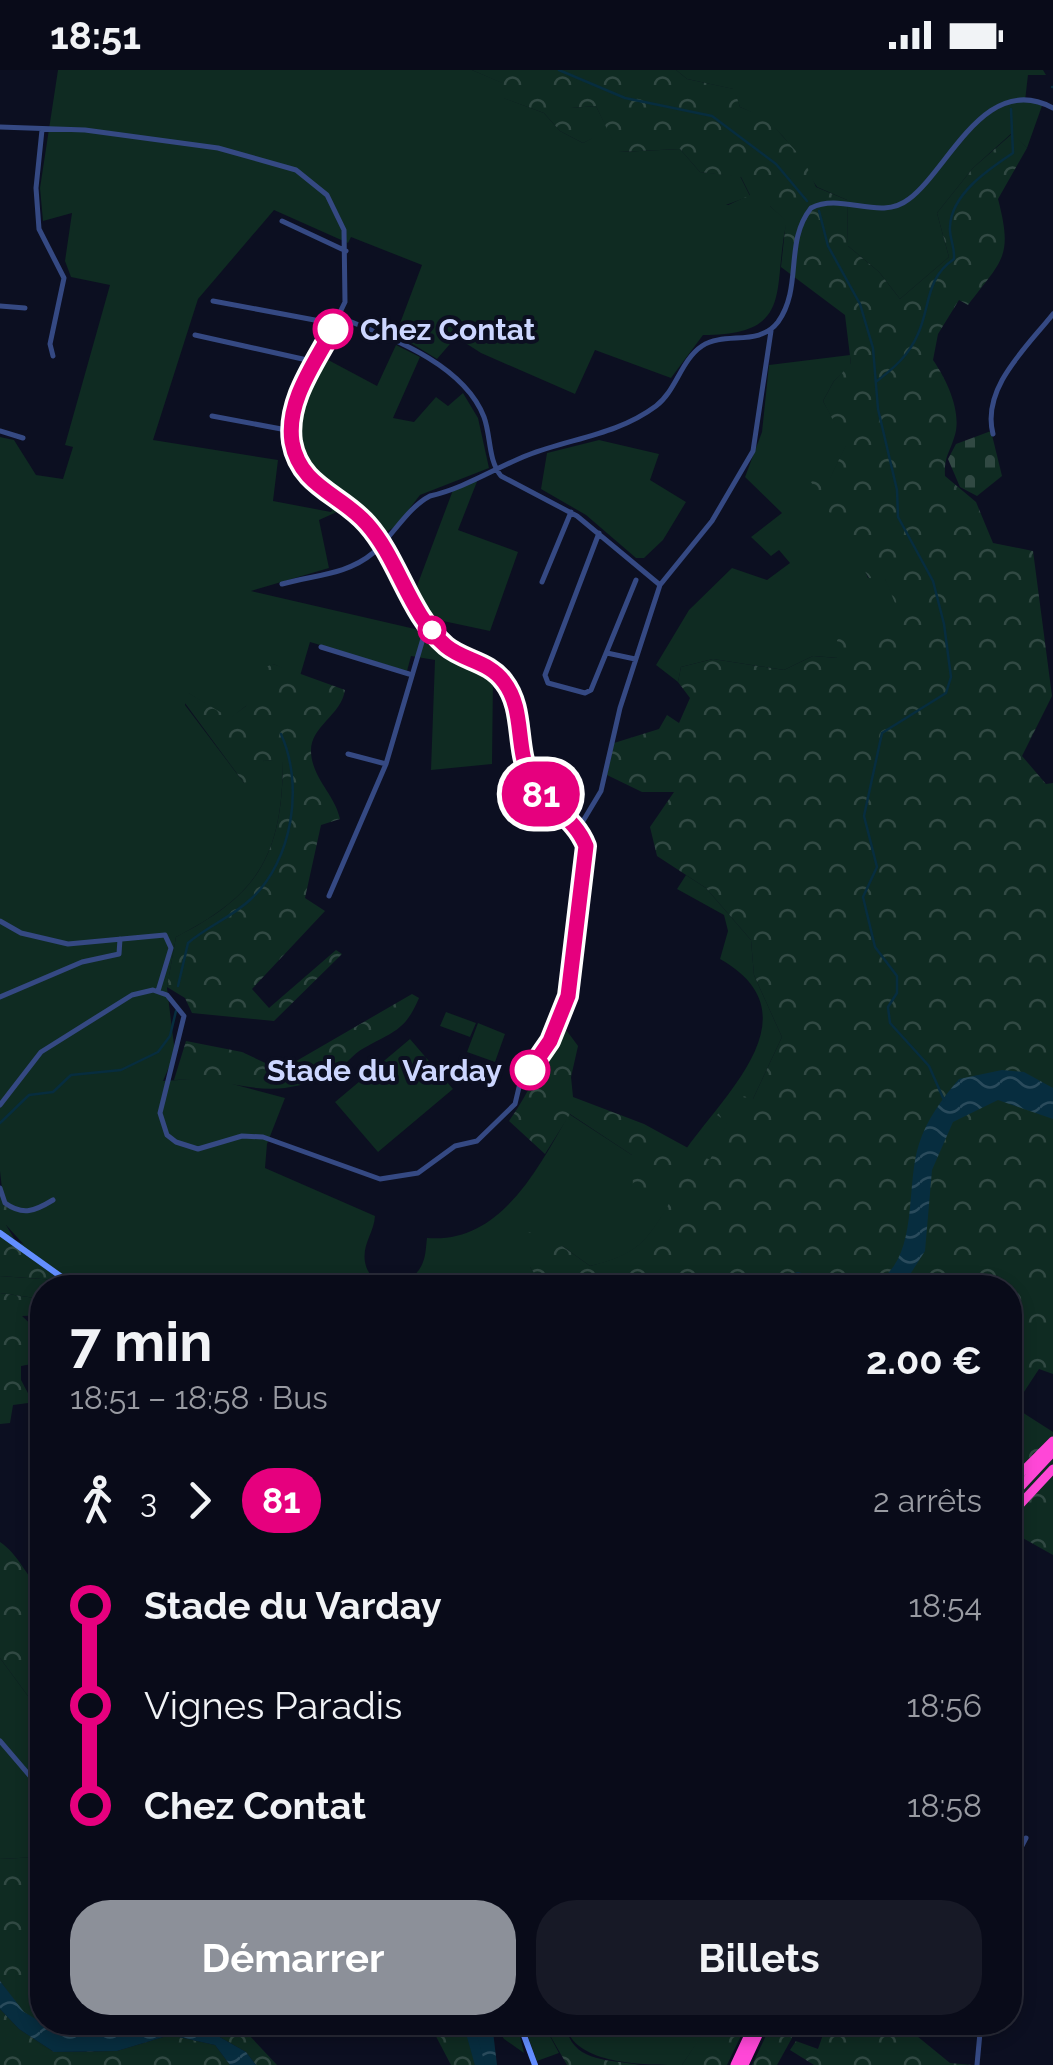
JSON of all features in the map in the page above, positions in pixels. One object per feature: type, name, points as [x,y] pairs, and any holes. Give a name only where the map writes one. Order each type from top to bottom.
[{"type":"highway","points":[[1022,1469],[1053,1432]]},
{"type":"highway","points":[[1024,1467],[1053,1442]]},
{"type":"highway","points":[[1022,1485],[1053,1452]]},
{"type":"highway","points":[[1022,1501],[1053,1469]]},
{"type":"highway","points":[[735,2065],[749,2035]]},
{"type":"highway","points":[[744,2065],[758,2035]]},
{"type":"street","points":[[0,1105],[24,1070],[50,1046],[132,994],[158,991],[176,1001],[184,1016],[182,1042],[160,1113],[170,1138],[198,1148],[242,1136],[263,1137],[380,1178],[418,1173],[455,1146],[477,1141],[514,1104],[522,1079],[550,1041],[572,978],[587,867],[580,826],[600,791],[607,752],[660,585],[712,521],[749,462],[758,430],[771,331],[790,296],[795,237],[814,206],[899,206],[918,191],[953,144],[987,114],[1012,103],[1036,100],[1053,108]]},
{"type":"street","points":[[0,126],[192,144],[296,170],[311,179],[334,206],[344,230],[345,302],[296,398],[292,431],[296,455],[310,480],[358,515],[382,542],[427,624],[446,646],[480,662],[506,684],[516,709],[531,778],[546,799],[580,826]]},
{"type":"street","points":[[42,130],[36,188],[39,229],[64,278],[50,344],[52,356]]},
{"type":"street","points":[[282,221],[346,251]]},
{"type":"street","points":[[213,301],[338,320],[410,348],[463,388],[482,413],[496,470],[571,512],[660,585]]},
{"type":"street","points":[[0,306],[25,308]]},
{"type":"street","points":[[993,434],[992,410],[1001,384],[1053,314]]},
{"type":"street","points":[[282,584],[343,570],[382,542],[422,500],[529,455],[624,427],[662,400],[702,346],[716,340],[741,341],[771,331]]},
{"type":"street","points":[[195,334],[316,362]]},
{"type":"street","points":[[212,416],[292,431]]},
{"type":"street","points":[[0,432],[22,438]]},
{"type":"street","points":[[542,582],[571,512]]},
{"type":"street","points":[[598,533],[544,678],[588,692],[636,580]]},
{"type":"street","points":[[330,896],[386,764],[427,624]]},
{"type":"street","points":[[321,648],[410,674]]},
{"type":"street","points":[[607,653],[635,658]]},
{"type":"street","points":[[348,754],[386,764]]},
{"type":"street","points":[[0,920],[21,933],[68,944],[153,933],[169,938],[171,948],[158,991]]},
{"type":"street","points":[[0,997],[82,962],[119,954],[120,939]]},
{"type":"street","points":[[0,1188],[5,1202],[18,1210],[34,1212],[53,1200]]},
{"type":"street","points":[[0,1232],[59,1275]]},
{"type":"street","points":[[0,1741],[30,1776]]},
{"type":"street","points":[[1022,1846],[1026,1838]]},
{"type":"street","points":[[524,2035],[535,2065]]},
{"type":"street","points":[[977,2065],[979,2035]]},
{"type":"green space","points":[[58,70],[472,70],[503,83],[504,98],[544,113],[560,131],[583,143],[592,138],[570,108],[596,106],[619,152],[680,149],[700,172],[740,176],[750,196],[726,205],[770,206],[787,221],[778,287],[767,317],[754,327],[733,333],[703,335],[671,378],[595,350],[575,394],[481,353],[456,337],[437,359],[396,334],[422,265],[351,237],[348,243],[274,210],[198,299],[153,440],[278,460],[273,501],[331,512],[336,504],[301,471],[293,453],[291,417],[305,376],[317,354],[377,386],[396,345],[420,357],[393,418],[414,422],[436,397],[448,406],[463,393],[478,418],[489,468],[420,495],[396,526],[383,534],[357,503],[319,520],[329,568],[251,591],[415,629],[427,625],[414,594],[453,490],[478,479],[458,530],[518,552],[490,631],[429,618],[435,645],[488,672],[493,679],[492,764],[431,770],[435,660],[411,656],[407,671],[310,642],[300,676],[273,664],[246,706],[230,719],[188,693],[185,705],[244,783],[264,760],[283,761],[282,794],[271,846],[247,887],[205,921],[176,937],[167,988],[175,1053],[163,1081],[210,1078],[285,1098],[267,1144],[265,1168],[375,1216],[365,1250],[365,1262],[372,1275],[51,1275],[6,1225],[0,1171],[0,437],[14,440],[36,475],[63,479],[73,447],[65,445],[110,285],[71,277],[65,261],[72,213],[43,221],[40,188]]},
{"type":"green space","points":[[472,70],[676,70],[687,79],[734,89],[740,107],[754,113],[775,102],[777,108],[768,120],[804,160],[816,187],[847,200],[848,246],[879,272],[900,299],[949,257],[937,213],[973,168],[1013,133],[1027,148],[998,199],[1005,234],[1002,256],[968,305],[959,300],[938,334],[933,360],[955,408],[956,429],[945,476],[976,502],[993,543],[1033,551],[1052,696],[1022,756],[1046,784],[1053,783],[1053,1374],[1039,1369],[1022,1395],[1022,1275],[535,1275],[530,1267],[515,1226],[562,1246],[590,1266],[619,1257],[639,1245],[670,1202],[633,1188],[632,1155],[570,1114],[545,1154],[509,1121],[561,1023],[578,1046],[571,1077],[573,1097],[644,1124],[710,1160],[727,1122],[717,1115],[737,1094],[753,1099],[782,1037],[754,975],[751,940],[706,888],[657,856],[650,827],[674,792],[642,792],[607,775],[614,743],[659,729],[667,715],[679,723],[690,698],[678,682],[681,667],[713,659],[784,670],[813,656],[837,658],[837,640],[853,631],[881,632],[876,612],[895,603],[885,579],[869,578],[811,482],[821,472],[830,478],[846,445],[823,401],[834,381],[851,364],[845,315],[781,267],[786,221],[770,206],[726,212],[726,206],[750,195],[741,177],[700,172],[680,149],[618,152],[596,106],[571,108],[593,138],[583,143],[560,131],[544,113],[503,98],[502,83]]},
{"type":"green space","points":[[676,70],[1043,70],[1046,75],[1028,75],[1025,101],[1043,103],[1027,148],[1012,133],[973,168],[937,213],[949,257],[900,299],[879,272],[848,246],[847,200],[817,187],[786,140],[768,123],[740,107],[733,89],[687,79]]},
{"type":"green space","points":[[850,355],[851,365],[834,381],[823,401],[847,444],[830,479],[868,578],[885,578],[896,603],[882,632],[838,658],[813,656],[784,670],[713,659],[681,667],[678,682],[656,665],[689,610],[732,568],[767,580],[790,563],[779,550],[771,556],[751,537],[782,513],[745,477],[762,432],[769,365]]},
{"type":"green space","points":[[991,431],[1002,476],[977,496],[960,487],[948,459],[956,444]]},
{"type":"green space","points":[[599,440],[659,454],[650,480],[686,502],[663,540],[644,558],[636,558],[586,515],[541,489],[547,453]]},
{"type":"green space","points":[[273,664],[345,690],[338,707],[315,735],[311,752],[315,770],[340,819],[321,825],[305,898],[325,911],[252,989],[269,1008],[336,950],[342,954],[274,1021],[192,1013],[185,998],[167,987],[176,937],[228,905],[261,868],[278,822],[283,762],[264,760],[257,781],[244,783],[182,699],[187,692],[230,718],[246,706],[254,672]]},
{"type":"green space","points":[[686,875],[706,888],[751,940],[754,975],[782,1037],[753,1099],[718,1115],[728,1121],[711,1161],[686,1149],[754,1052],[762,1027],[761,1003],[748,980],[720,959],[728,931],[724,915],[677,889]]},
{"type":"green space","points":[[412,994],[419,998],[398,1029],[338,1069],[310,1082],[271,1089],[174,1080],[186,1041],[242,1052],[276,1068],[286,1067]]},
{"type":"green space","points":[[446,1012],[476,1023],[470,1037],[440,1026]]},
{"type":"green space","points":[[478,1023],[505,1034],[495,1062],[467,1052]]},
{"type":"green space","points":[[410,1039],[453,1089],[378,1152],[335,1102]]},
{"type":"green space","points":[[569,1114],[632,1155],[671,1202],[647,1237],[619,1257],[590,1266],[562,1246],[530,1267],[536,1275],[414,1275],[424,1259],[427,1238],[453,1237],[476,1229],[514,1199]]},
{"type":"green space","points":[[0,1190],[9,1213],[6,1225],[15,1240],[45,1255],[55,1275],[0,1276]]},
{"type":"green space","points":[[0,1276],[30,1278],[30,1297],[0,1293]]},
{"type":"green space","points":[[0,1293],[30,1297],[30,1316],[22,1316],[30,1324],[30,1364],[21,1366],[21,1380],[30,1397],[28,1403],[13,1405],[10,1423],[0,1424]]},
{"type":"green space","points":[[1022,1412],[1053,1432],[1053,1555],[1022,1538]]},
{"type":"green space","points":[[0,1542],[30,1576],[30,1699],[0,1658]]},
{"type":"green space","points":[[0,1658],[30,1699],[30,1857],[0,1859]]},
{"type":"green space","points":[[30,1857],[30,2016],[0,1981],[0,1859]]},
{"type":"green space","points":[[0,2009],[19,2029],[54,2052],[117,2051],[170,2035],[215,2045],[230,2065],[0,2065]]},
{"type":"green space","points":[[216,2035],[249,2035],[277,2065],[256,2065],[246,2052]]},
{"type":"green space","points":[[435,2035],[472,2035],[481,2065],[451,2065]]},
{"type":"green space","points":[[501,2035],[520,2035],[524,2053]]},
{"type":"green space","points":[[527,2035],[549,2035],[559,2053],[537,2061]]},
{"type":"green space","points":[[550,2035],[569,2035],[575,2046],[592,2057],[640,2065],[567,2065]]},
{"type":"green space","points":[[702,2035],[741,2035],[727,2065],[682,2065]]},
{"type":"green space","points":[[703,2035],[682,2065],[612,2060],[595,2055],[570,2037]]},
{"type":"green space","points":[[766,2035],[791,2035],[777,2065],[752,2065]]},
{"type":"green space","points":[[823,2035],[916,2035],[950,2063],[972,2065],[814,2065],[790,2050],[796,2041],[818,2049]]},
{"type":"water","points":[[1002,1070],[1024,1072],[1053,1088],[1053,1119],[998,1100],[953,1122],[932,1170],[925,1251],[910,1275],[886,1275],[903,1245],[919,1144],[926,1126],[959,1079]]},
{"type":"water","points":[[0,1981],[30,2016],[30,2035],[170,2035],[117,2051],[54,2052],[19,2029],[0,2009]]},
{"type":"water","points":[[170,2035],[216,2035],[246,2052],[256,2065],[230,2065],[215,2045]]},
{"type":"water","points":[[472,2035],[493,2035],[497,2065],[481,2065]]},
{"type":"waterway","points":[[559,70],[625,98],[712,116],[776,164],[807,201]]},
{"type":"waterway","points":[[877,381],[910,348],[933,284],[954,259],[950,227],[957,204],[973,184],[1013,153],[1011,109]]},
{"type":"waterway","points":[[819,211],[828,246],[860,304],[873,348],[878,409],[897,490],[898,517],[933,581],[944,624],[951,677],[946,693],[882,733],[864,816],[877,867],[863,897],[875,947],[897,976],[897,993],[888,1007],[890,1023],[929,1066],[944,1100]]},
{"type":"waterway","points":[[178,986],[188,943],[251,899],[277,864],[293,798],[288,754],[281,734]]},
{"type":"waterway","points":[[0,1123],[29,1095],[53,1092],[71,1075],[121,1070],[158,1052],[170,1036],[176,1011]]},
{"type":"waterway","points":[[472,2035],[480,2065]]},
{"type":"bus line","name":"81","points":[[333,329],[296,398],[292,444],[301,466],[322,492],[358,515],[382,542],[424,620],[446,646],[480,662],[506,684],[516,709],[525,766],[537,790],[580,826],[586,846],[587,867],[568,996],[550,1041],[530,1070]]},
{"type":"place","name":"Chez Contat","points":[[333,329]]},
{"type":"place","name":"Stade du Varday","points":[[530,1070]]}]
